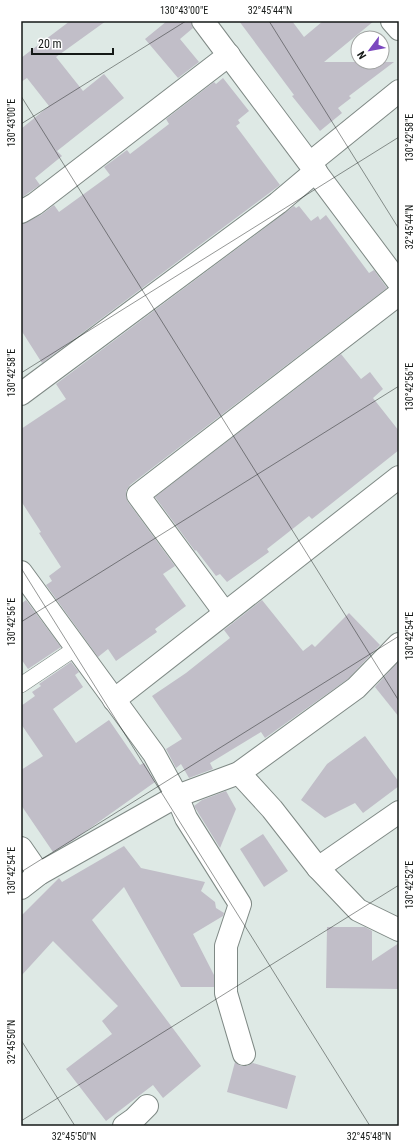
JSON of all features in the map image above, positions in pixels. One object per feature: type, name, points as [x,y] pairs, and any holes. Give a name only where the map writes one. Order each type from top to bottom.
[{"type":"street","points":[[203,21],[399,283]]},
{"type":"street","points":[[392,21],[399,30]]},
{"type":"street","points":[[21,212],[35,204],[147,120],[229,55]]},
{"type":"street","points":[[21,394],[278,203],[313,167],[399,90]]},
{"type":"street","points":[[225,613],[138,495],[399,294]]},
{"type":"street","points":[[114,700],[399,477]]},
{"type":"street","points":[[21,572],[154,754],[177,796],[186,818],[240,904],[226,946],[226,993],[244,1054]]},
{"type":"street","points":[[21,888],[38,874],[177,796],[239,773],[356,688],[399,644]]},
{"type":"street","points":[[239,773],[272,809],[318,868],[358,910],[395,924]]},
{"type":"street","points":[[318,868],[399,812]]},
{"type":"street","points":[[21,848],[38,874]]},
{"type":"street","points":[[124,1126],[134,1119],[146,1106]]},
{"type":"lane","points":[[21,685],[76,648]]},
{"type":"building","points":[[70,21],[106,21],[56,57],[83,91],[104,74],[124,98],[57,151],[62,156],[35,178],[40,185],[21,198],[21,129],[49,106],[27,78],[21,82],[21,58]]},
{"type":"building","points":[[167,21],[191,21],[193,28],[180,39],[199,62],[178,78],[145,39]]},
{"type":"building","points":[[239,21],[292,21],[304,37],[323,21],[374,21],[363,30],[350,30],[350,41],[324,62],[350,62],[350,70],[383,70],[349,96],[351,98],[338,108],[342,113],[320,131],[292,96],[294,95]]},
{"type":"building","points":[[223,78],[249,111],[238,120],[240,123],[236,126],[280,185],[42,363],[21,330],[21,224],[41,215],[54,205],[59,212],[110,175],[104,167],[127,150],[130,154],[169,124],[166,119],[214,82],[216,84]]},
{"type":"building","points":[[294,206],[296,208],[299,206],[311,221],[318,216],[320,220],[326,215],[369,273],[374,270],[387,288],[130,485],[126,491],[128,502],[175,566],[163,574],[186,606],[155,629],[157,632],[116,661],[108,649],[98,657],[46,585],[52,581],[49,576],[61,567],[21,501],[21,429],[66,399],[56,384]]},
{"type":"building","points":[[341,354],[361,379],[370,372],[383,389],[373,398],[399,431],[399,450],[312,519],[309,516],[267,549],[269,552],[227,582],[220,574],[216,576],[196,550],[195,551],[155,497]]},
{"type":"building","points":[[26,600],[61,647],[28,669],[21,659],[21,604]]},
{"type":"building","points":[[262,600],[303,651],[312,644],[315,647],[349,613],[380,645],[348,679],[265,738],[261,732],[210,763],[213,769],[189,778],[181,764],[176,768],[166,749],[182,739],[152,696],[186,673],[230,638],[224,630]]},
{"type":"building","points":[[71,662],[79,672],[75,675],[83,687],[53,709],[76,743],[109,720],[140,765],[144,763],[155,782],[72,841],[53,852],[21,805],[21,770],[43,756],[21,724],[21,706],[35,696],[32,692],[41,686],[39,684]]},
{"type":"building","points":[[397,663],[399,665],[399,717],[375,687]]},
{"type":"building","points":[[365,736],[399,782],[399,786],[363,813],[355,803],[325,818],[301,800],[327,764]]},
{"type":"building","points":[[226,791],[236,809],[220,848],[194,806],[202,800]]},
{"type":"building","points":[[263,834],[288,871],[264,887],[240,849]]},
{"type":"building","points":[[124,846],[141,868],[205,882],[201,891],[215,902],[216,908],[224,913],[223,916],[193,934],[214,975],[214,987],[181,987],[124,887],[92,920],[201,1066],[163,1098],[153,1085],[106,1121],[66,1069],[112,1034],[102,1021],[118,1006],[53,941],[21,976],[21,916],[59,878],[62,882]]},
{"type":"building","points":[[327,927],[365,927],[372,931],[372,961],[399,943],[399,989],[326,988]]},
{"type":"building","points":[[235,1062],[241,1066],[247,1066],[253,1063],[296,1076],[287,1109],[227,1092]]}]
